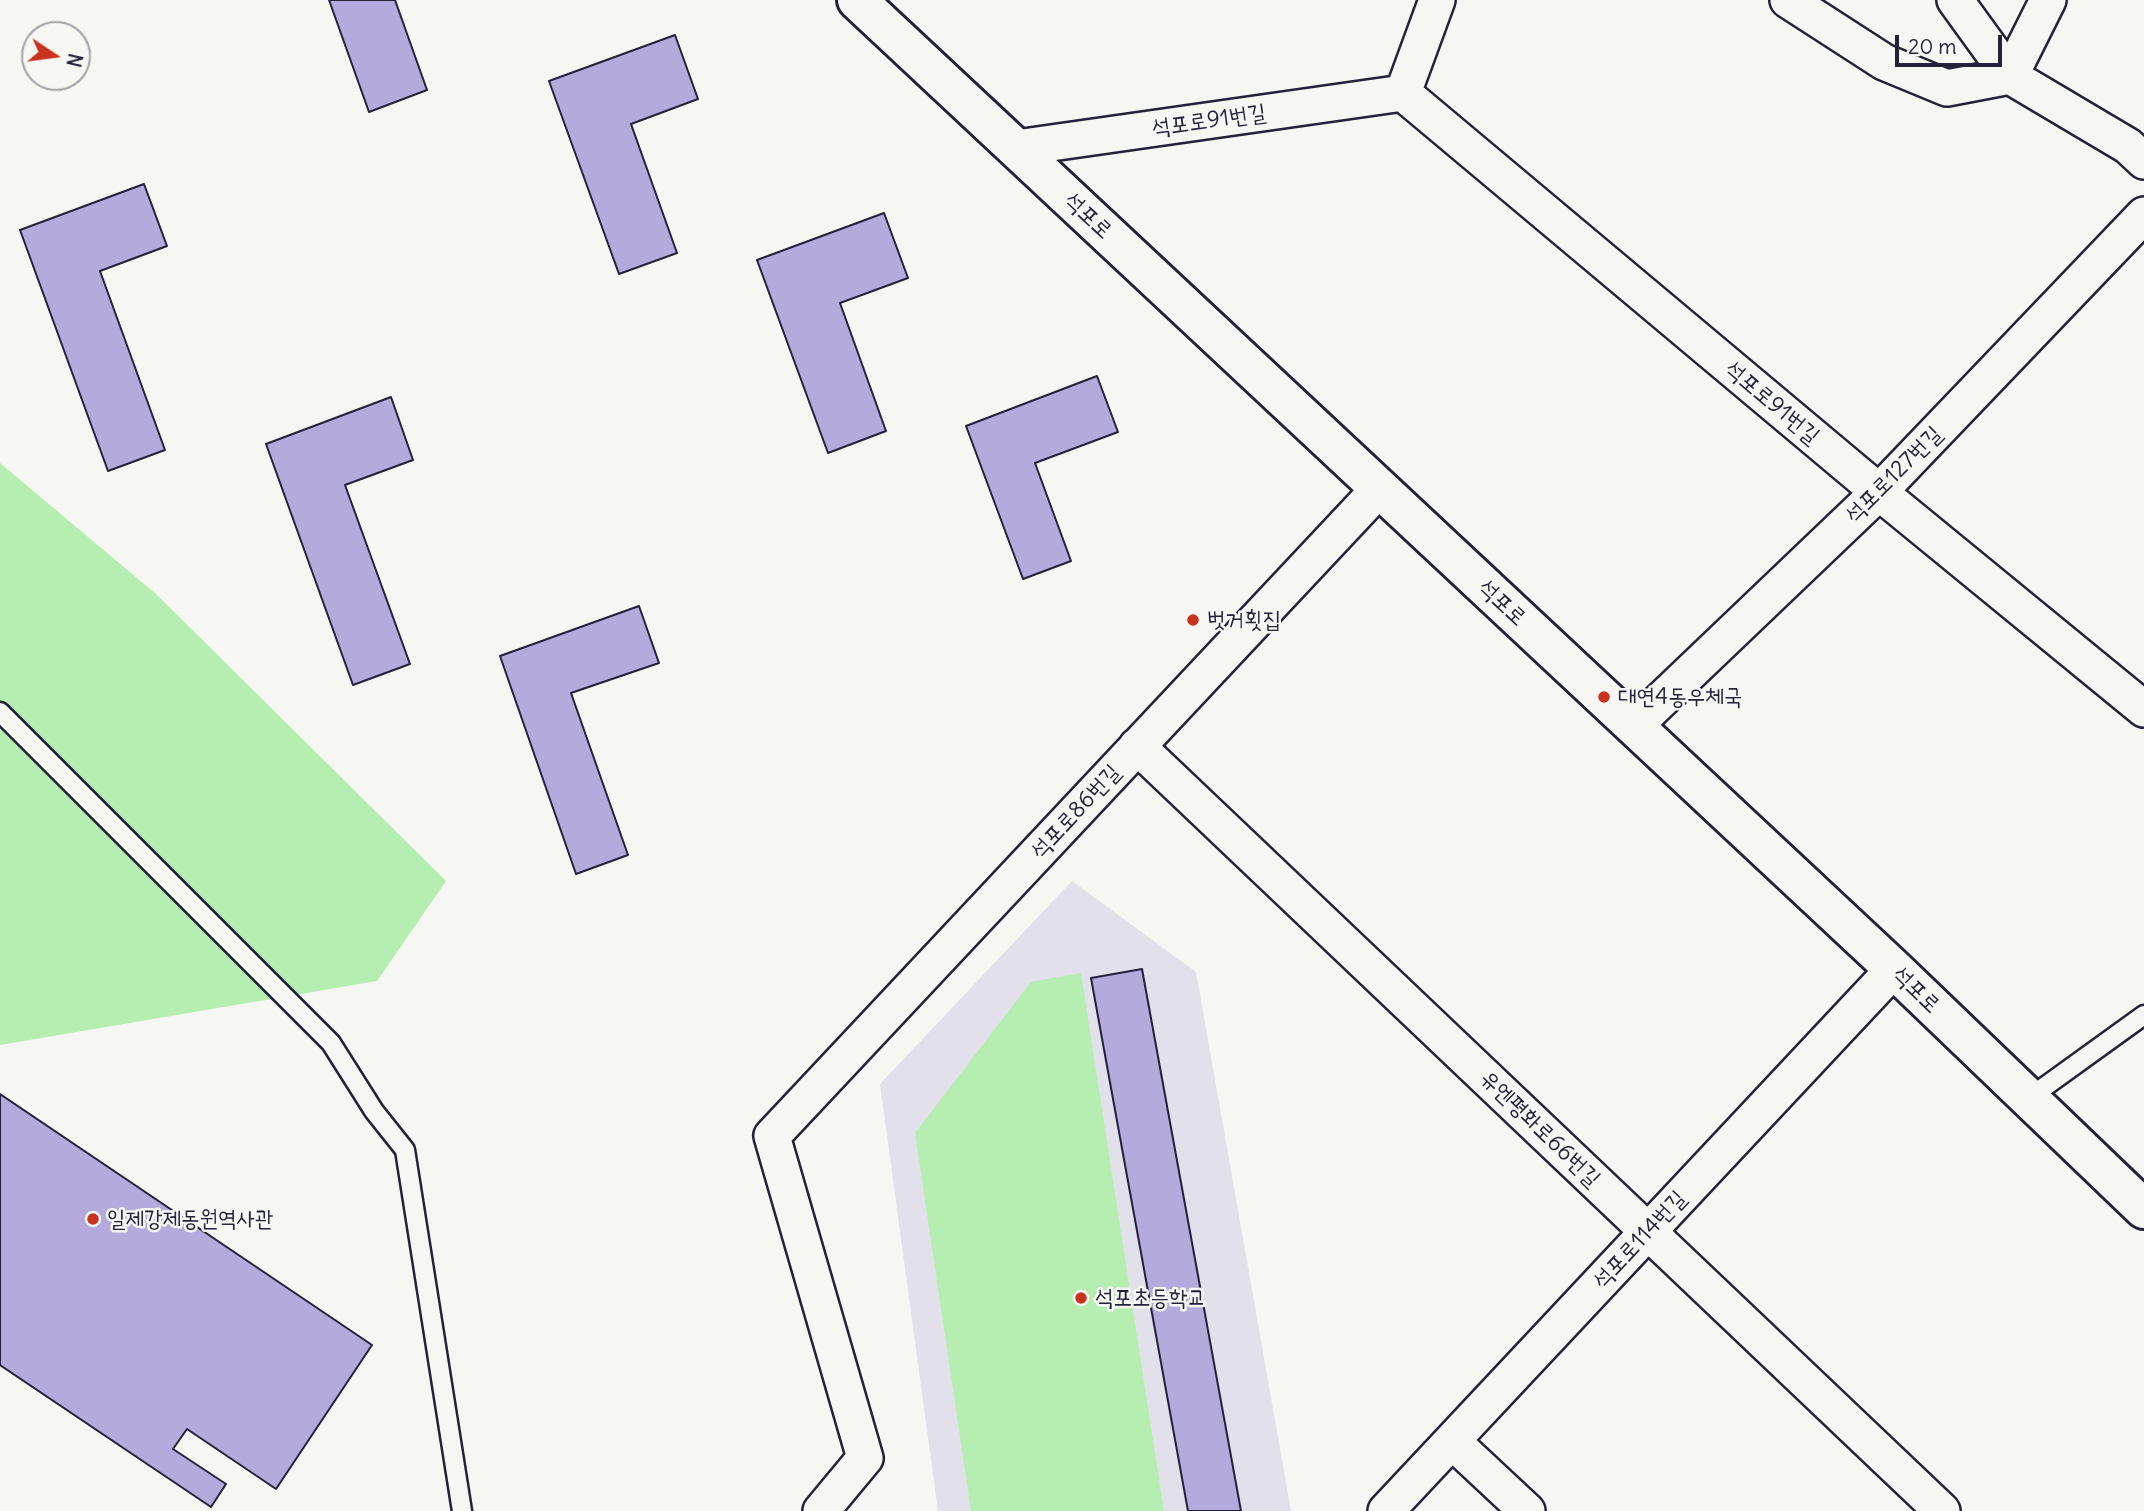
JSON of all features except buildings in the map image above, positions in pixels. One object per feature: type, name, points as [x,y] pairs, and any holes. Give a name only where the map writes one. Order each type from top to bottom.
[{"type":"main road","name":"석포로","points":[[857,0],[1895,969],[2144,1209]]},
{"type":"street","points":[[1403,93],[1437,0]]},
{"type":"street","points":[[1788,0],[1884,62],[1947,88],[2010,76]]},
{"type":"street","points":[[1955,0],[2010,76],[2128,146],[2144,161]]},
{"type":"street","points":[[2010,76],[2048,0]]},
{"type":"street","name":"석포로91번길","points":[[1016,148],[1403,93],[1879,492],[2144,709]]},
{"type":"street","name":"석포로127번길","points":[[1634,726],[1879,492],[2144,215]]},
{"type":"street","name":"석포로86번길","points":[[821,1511],[865,1458],[772,1136],[1380,488]]},
{"type":"street","name":"유엔평화로66번길","points":[[1137,746],[1942,1511]]},
{"type":"street","name":"석포로114번길","points":[[1386,1511],[1895,969]]},
{"type":"street","points":[[1452,1441],[1527,1511]]},
{"type":"lane","points":[[0,712],[331,1043],[374,1111],[405,1150],[462,1511]]},
{"type":"lane","points":[[2029,1098],[2144,1015]]},
{"type":"shaded area","name":"석포초등학교","points":[[1072,881],[1196,972],[1291,1511],[938,1511],[880,1084]]},
{"type":"green space","points":[[0,463],[156,594],[446,881],[377,981],[0,1045]]},
{"type":"green space","points":[[1081,973],[1164,1511],[971,1511],[915,1133],[1031,982]]},
{"type":"place","name":"벗거횟집","points":[[1193,620]]},
{"type":"place","name":"대연4동우체국","points":[[1604,697]]},
{"type":"place","name":"일제강제동원역사관","points":[[93,1219]]},
{"type":"place","name":"석포초등학교","points":[[1081,1298]]}]
